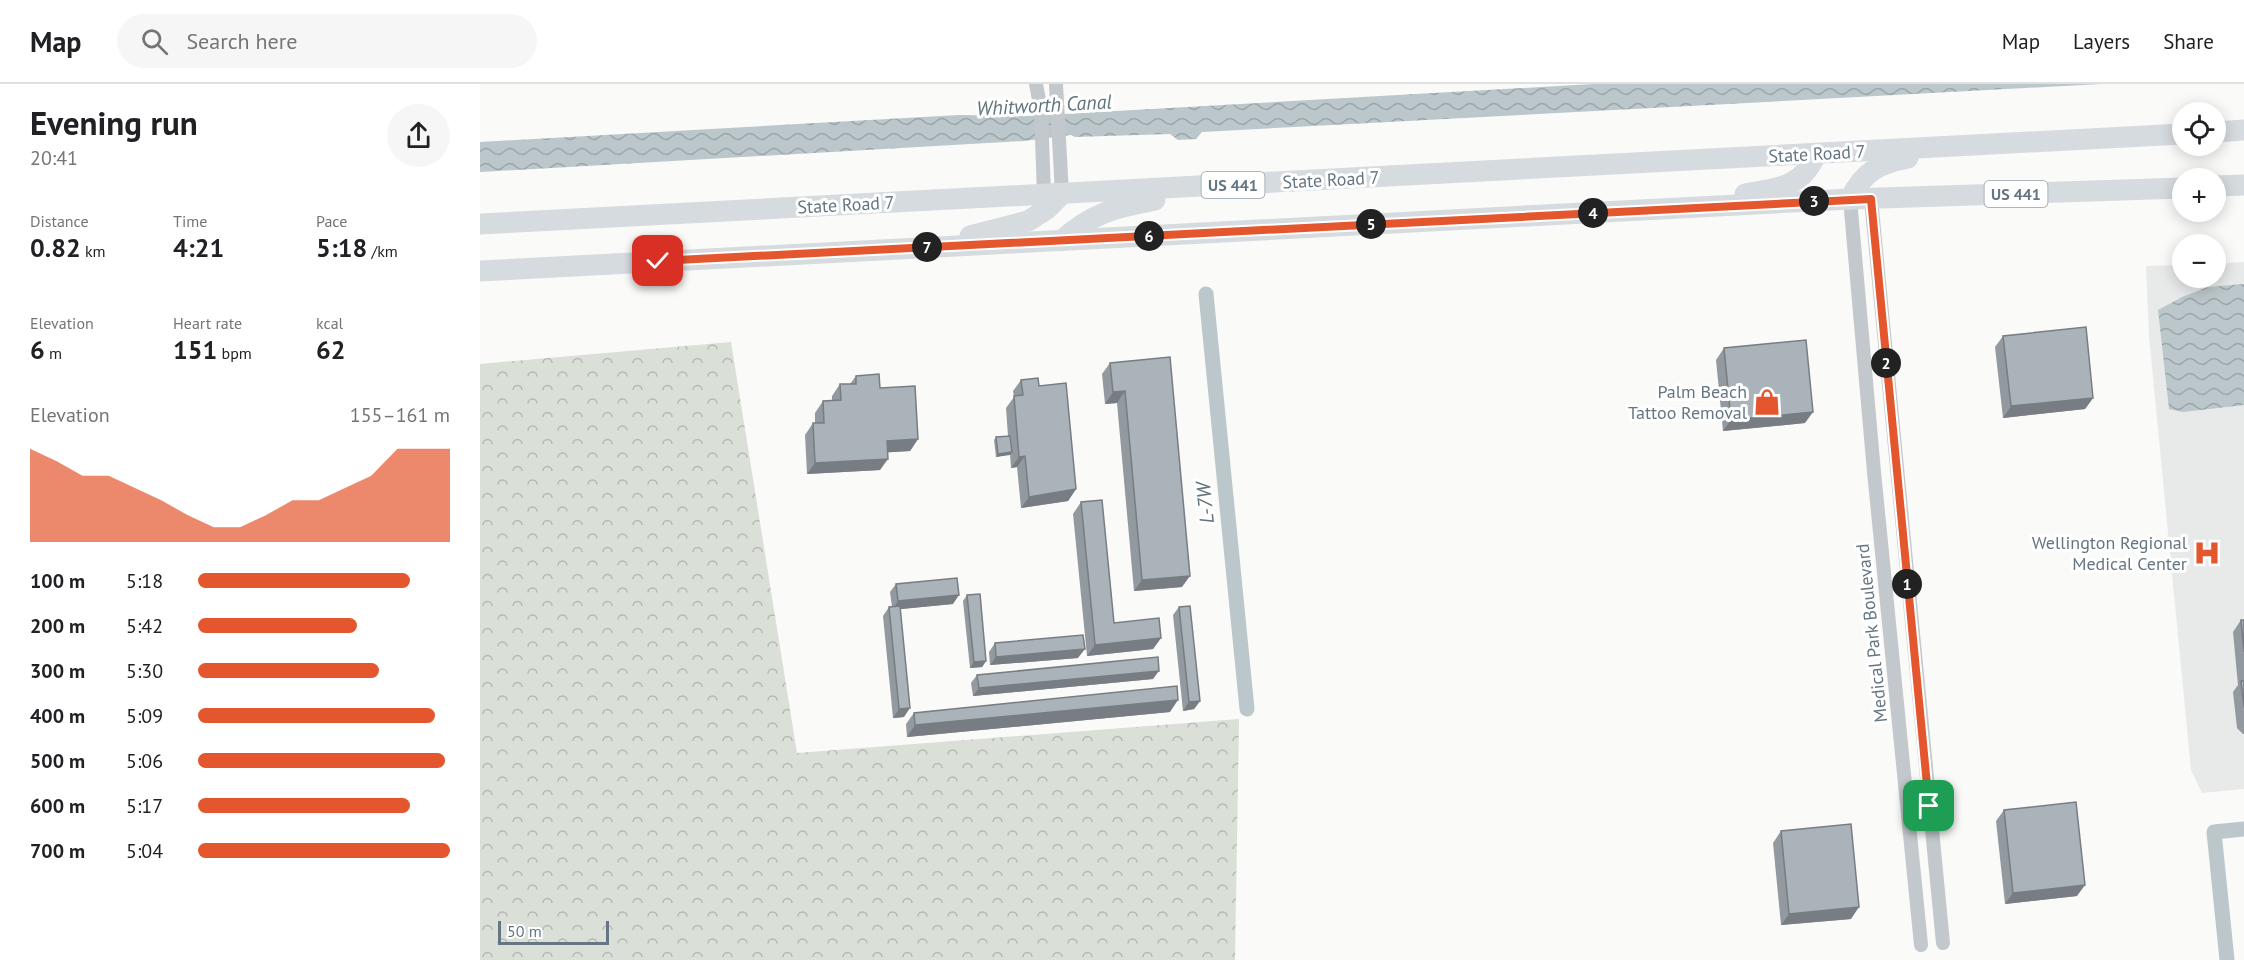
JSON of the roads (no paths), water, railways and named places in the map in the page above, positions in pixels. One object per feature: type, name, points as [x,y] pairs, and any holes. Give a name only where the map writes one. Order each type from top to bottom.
[{"type":"main road","points":[[2226,131],[2244,130]]},
{"type":"main road","name":"State Road 7","points":[[480,224],[2172,135]]},
{"type":"main road","points":[[1850,199],[1857,184],[1867,173],[1886,163],[1976,146]]},
{"type":"main road","points":[[1647,210],[1779,188],[1798,180],[1810,169],[1816,154]]},
{"type":"main road","points":[[1062,241],[1088,219],[1113,208],[1223,185]]},
{"type":"main road","points":[[2226,186],[2244,185]]},
{"type":"main road","name":"US 441","points":[[480,271],[1850,199],[2172,188]]},
{"type":"main road","points":[[928,247],[1028,221],[1047,209],[1053,195]]},
{"type":"street","points":[[1036,84],[1041,110],[1042,142],[1053,195]]},
{"type":"street","points":[[1053,195],[1058,141],[1056,84]]},
{"type":"street","name":"Medical Park Boulevard","points":[[1850,199],[1921,945]]},
{"type":"street","points":[[1871,199],[1943,943]]},
{"type":"street","points":[[1860,317],[1882,314]]},
{"type":"water","points":[[1593,84],[2101,84],[1202,132],[1196,139],[1178,140],[1170,134],[1075,137],[1071,135],[1024,141],[480,172],[480,142],[959,115],[1027,116]]},
{"type":"water","points":[[2244,284],[2244,405],[2183,412],[2169,409],[2158,310],[2205,288],[2226,288],[2226,286]]},
{"type":"waterway","name":"L-7W","points":[[1206,294],[1247,709]]},
{"type":"waterway","points":[[2227,960],[2214,832],[2244,829]]},
{"type":"place","name":"Palm Beach Tattoo Removal","points":[[1767,402]]},
{"type":"place","name":"Wellington Regional Medical Center","points":[[2207,553]]},
{"type":"water label","name":"Whitworth Canal","points":[[1044,105]]}]
